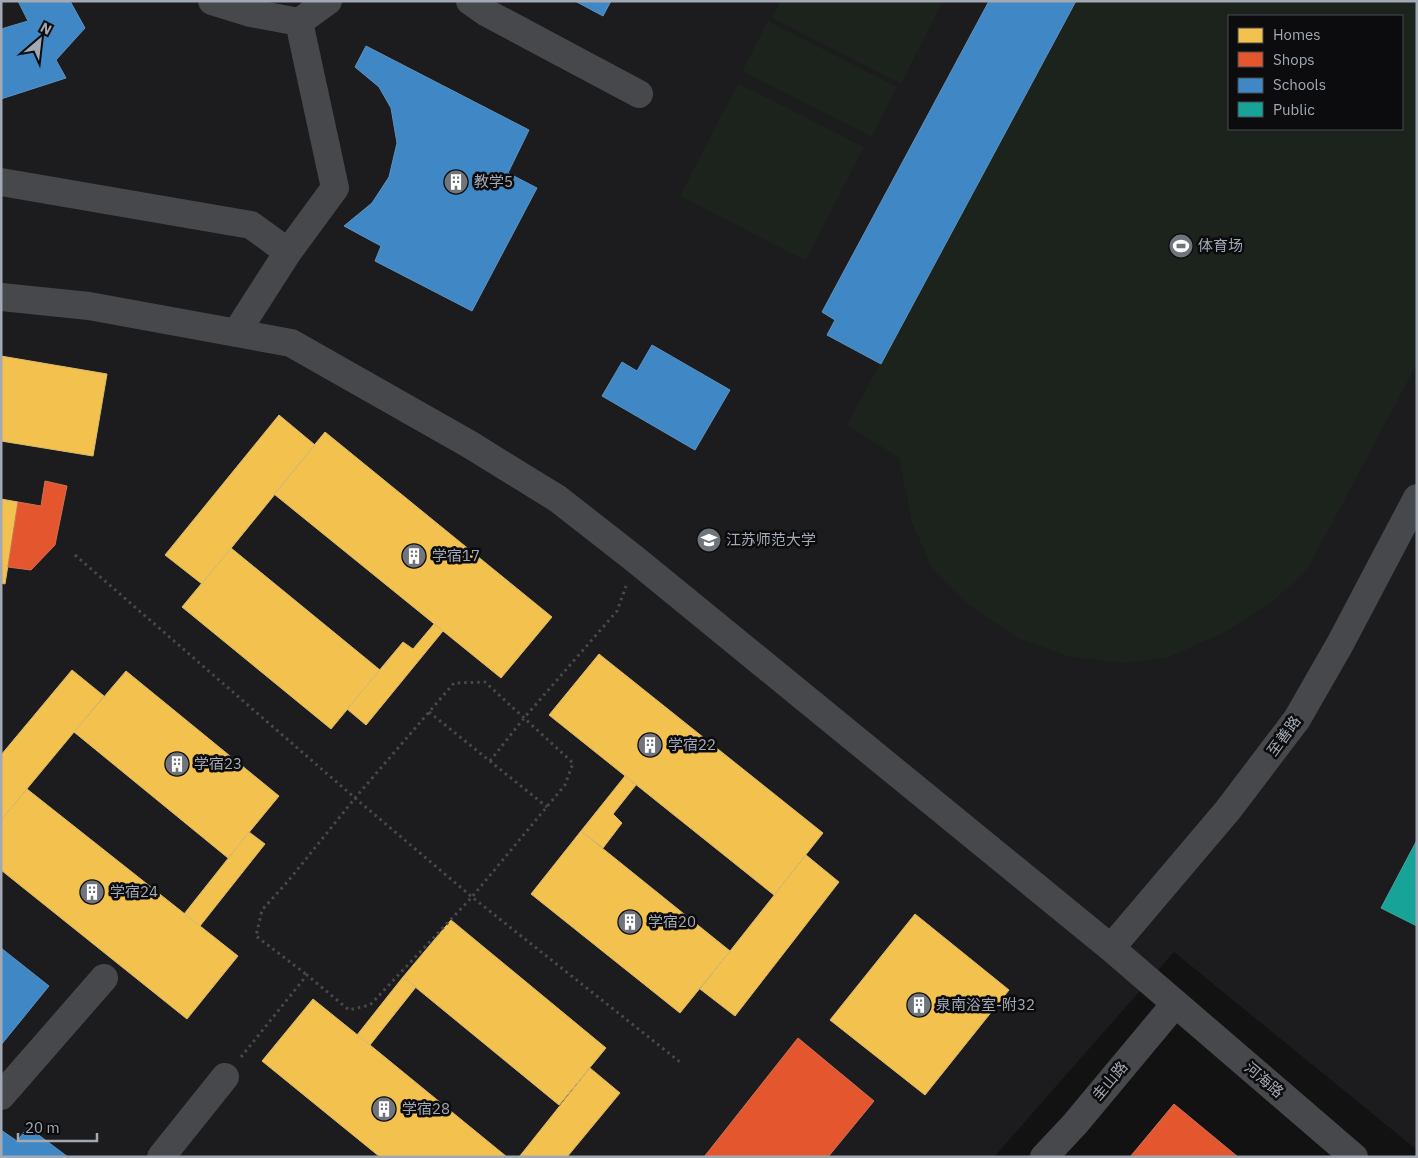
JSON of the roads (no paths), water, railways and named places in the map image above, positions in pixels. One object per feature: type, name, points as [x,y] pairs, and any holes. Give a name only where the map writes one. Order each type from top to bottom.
[{"type":"street","points":[[212,1],[251,13],[298,22],[328,1]]},
{"type":"street","points":[[470,1],[487,13],[639,94]]},
{"type":"street","points":[[236,333],[288,252],[335,188],[298,22]]},
{"type":"street","points":[[1,182],[250,224],[288,252]]},
{"type":"street","name":"河海路","points":[[1,297],[89,306],[291,343],[461,439],[558,499],[636,560],[1111,948],[1354,1157]]},
{"type":"street","name":"至善路","points":[[1111,948],[1228,810],[1297,719],[1340,644],[1417,498]]},
{"type":"street","points":[[1,1096],[104,978]]},
{"type":"street","name":"圭山路","points":[[1044,1157],[1075,1124],[1175,1004]]},
{"type":"street","points":[[161,1157],[225,1077]]},
{"type":"place","name":"教学5","points":[[456,182]]},
{"type":"place","name":"体育场","points":[[1181,246]]},
{"type":"place","name":"江苏师范大学","points":[[709,540]]},
{"type":"place","name":"学宿17","points":[[414,556]]},
{"type":"place","name":"学宿22","points":[[650,745]]},
{"type":"place","name":"学宿23","points":[[177,764]]},
{"type":"place","name":"学宿24","points":[[92,892]]},
{"type":"place","name":"学宿20","points":[[630,922]]},
{"type":"place","name":"泉南浴室-附32","points":[[919,1005]]},
{"type":"place","name":"学宿28","points":[[384,1109]]}]
